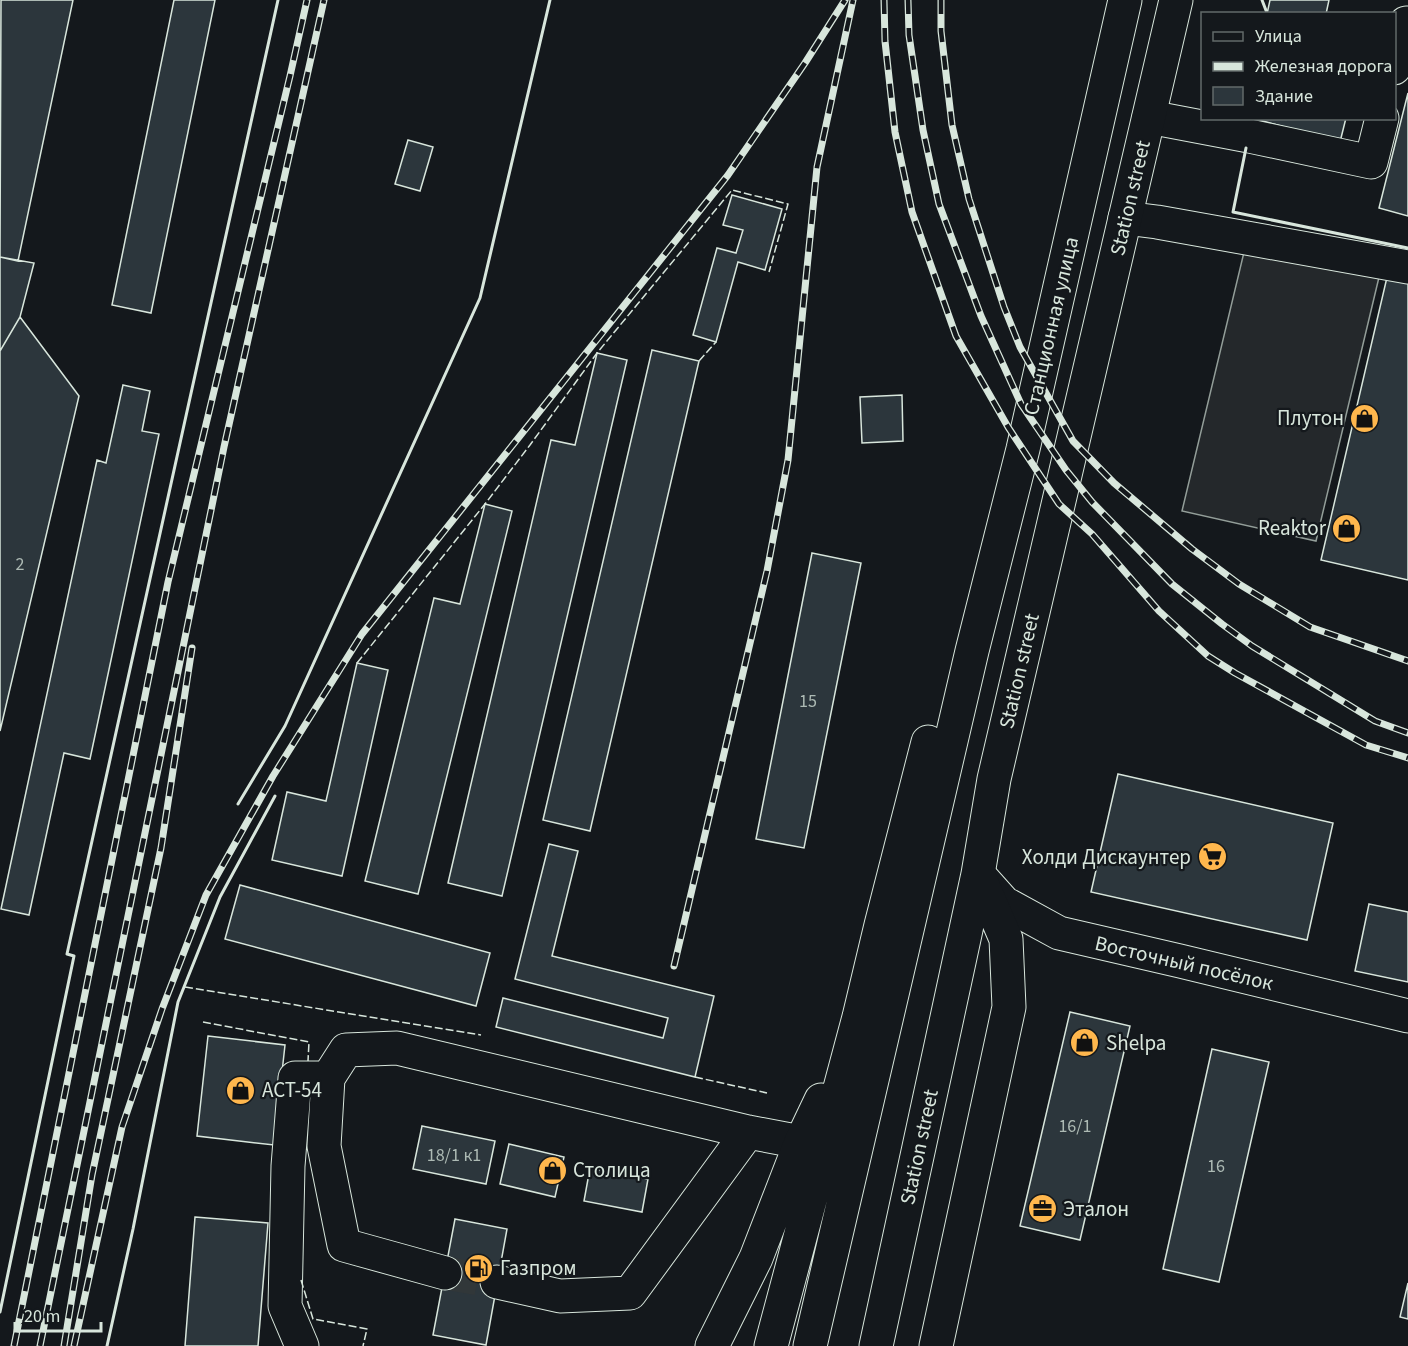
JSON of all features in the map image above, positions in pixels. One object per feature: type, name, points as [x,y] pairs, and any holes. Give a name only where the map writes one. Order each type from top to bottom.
[{"type":"main road","name":"Станционная улица","points":[[972,651],[1025,438],[1125,0]]},
{"type":"main road","name":"Station street","points":[[876,1346],[978,874],[994,779],[1176,0]]},
{"type":"main road","points":[[1396,64],[1406,23]]},
{"type":"main road","points":[[1149,117],[1371,162],[1382,120]]},
{"type":"main road","points":[[1125,218],[1408,267]]},
{"type":"main road","points":[[972,651],[1021,660]]},
{"type":"main road","points":[[771,1346],[859,1017],[928,744],[972,651]]},
{"type":"main road","points":[[810,1346],[972,651]]},
{"type":"main road","points":[[936,1346],[1009,1007],[1006,939],[978,874]]},
{"type":"main road","name":"Восточный посёлок","points":[[978,874],[1004,903],[1059,933],[1408,1016]]},
{"type":"main road","points":[[712,1346],[756,1258],[801,1142],[859,1017]]},
{"type":"main road","points":[[445,1273],[344,1245],[324,1146],[328,1078],[346,1050],[397,1048],[748,1132],[801,1142]]},
{"type":"main road","points":[[302,1346],[285,1306],[288,1166],[295,1078],[328,1078]]},
{"type":"main road","points":[[497,1282],[560,1296],[630,1293],[748,1132]]},
{"type":"shaded area","points":[[1245,248],[1380,273],[1316,541],[1182,511]]},
{"type":"building","points":[[1,0],[73,0],[18,261],[0,257]]},
{"type":"building","points":[[174,0],[215,0],[151,313],[112,305]]},
{"type":"building","points":[[1270,0],[1329,0],[1326,12],[1267,12]]},
{"type":"building","points":[[1408,93],[1408,216],[1379,208]]},
{"type":"building","points":[[1259,120],[1346,120],[1340,142]]},
{"type":"building","points":[[408,140],[433,147],[420,191],[395,184]]},
{"type":"building","points":[[732,195],[782,209],[765,270],[738,262],[716,342],[693,335],[717,248],[736,253],[743,230],[723,225]]},
{"type":"building","points":[[0,257],[34,263],[20,317],[0,351]]},
{"type":"building","points":[[1388,273],[1408,278],[1408,580],[1321,560]]},
{"type":"building","points":[[20,317],[79,396],[0,731],[0,351]]},
{"type":"building","points":[[652,350],[699,361],[590,831],[543,820]]},
{"type":"building","points":[[597,353],[627,360],[502,896],[448,883],[551,440],[575,445]]},
{"type":"building","points":[[123,385],[150,391],[142,431],[159,434],[90,759],[64,753],[29,915],[1,909],[97,460],[106,463]]},
{"type":"building","points":[[902,395],[903,441],[862,443],[860,397]]},
{"type":"building","points":[[485,504],[512,511],[418,894],[365,881],[434,598],[460,604]]},
{"type":"building","points":[[812,553],[861,563],[804,848],[756,839]]},
{"type":"building","points":[[357,663],[388,670],[342,876],[272,860],[287,792],[326,801]]},
{"type":"building","name":"Холди Дискаунтер","points":[[1118,774],[1333,823],[1307,940],[1091,892]]},
{"type":"building","points":[[549,844],[578,851],[552,956],[714,996],[695,1077],[496,1027],[503,998],[663,1038],[668,1018],[515,979]]},
{"type":"building","points":[[240,885],[490,953],[476,1006],[225,939]]},
{"type":"building","points":[[1369,904],[1408,912],[1408,982],[1355,971]]},
{"type":"building","points":[[1070,1012],[1130,1026],[1080,1240],[1020,1226]]},
{"type":"building","name":"АСТ-54","points":[[208,1036],[285,1045],[274,1145],[197,1136]]},
{"type":"building","points":[[1212,1049],[1269,1062],[1219,1282],[1163,1269]]},
{"type":"building","points":[[422,1126],[495,1141],[486,1184],[413,1169]]},
{"type":"building","points":[[509,1144],[564,1157],[555,1197],[500,1184]]},
{"type":"building","points":[[590,1168],[648,1179],[642,1212],[584,1201]]},
{"type":"building","points":[[195,1217],[268,1223],[258,1346],[185,1346]]},
{"type":"building","points":[[455,1219],[507,1229],[486,1345],[433,1335]]},
{"type":"building","points":[[1408,1283],[1408,1319],[1400,1317]]},
{"type":"tunnel","points":[[445,1273],[497,1282]]},
{"type":"railway","points":[[14,1346],[168,582],[307,0]]},
{"type":"railway","points":[[40,1346],[224,447],[324,0]]},
{"type":"railway","points":[[74,1346],[122,1127],[162,1009],[206,895],[273,776],[362,634],[728,175],[845,0]]},
{"type":"railway","points":[[674,966],[767,571],[788,460],[817,167],[853,0]]},
{"type":"railway","points":[[884,0],[885,41],[895,132],[912,212],[956,336],[1008,427],[1059,504],[1092,534],[1159,611],[1208,656],[1366,745],[1408,758]]},
{"type":"railway","points":[[908,0],[909,35],[923,130],[939,204],[981,316],[1021,404],[1066,470],[1092,502],[1172,584],[1222,624],[1252,646],[1375,721],[1408,733]]},
{"type":"railway","points":[[941,0],[941,31],[952,125],[969,199],[1004,307],[1020,347],[1073,441],[1114,483],[1192,549],[1239,584],[1310,627],[1408,661]]},
{"type":"railway","points":[[64,1346],[92,1175],[161,848],[192,648]]},
{"type":"fence","points":[[357,663],[485,504],[597,353],[732,190],[788,204],[769,272]]},
{"type":"fence","points":[[699,361],[716,342]]},
{"type":"fence","points":[[185,987],[481,1035]]},
{"type":"fence","points":[[203,1022],[309,1042],[308,1061]]},
{"type":"fence","points":[[695,1077],[767,1093]]},
{"type":"fence","points":[[301,1280],[313,1319],[367,1329],[363,1346]]},
{"type":"wall","points":[[0,1312],[74,956],[67,954],[278,0]]},
{"type":"wall","points":[[238,804],[285,726],[480,298],[550,0]]},
{"type":"wall","points":[[1262,0],[1267,12]]},
{"type":"wall","points":[[1246,148],[1233,212],[1408,248]]},
{"type":"wall","points":[[107,1346],[133,1229],[178,1002],[220,897],[275,796]]},
{"type":"place","name":"Плутон","points":[[1365,418]]},
{"type":"place","name":"Reaktor","points":[[1347,528]]},
{"type":"place","name":"Холди Дискаунтер","points":[[1212,857]]},
{"type":"place","name":"Shelpa","points":[[1085,1043]]},
{"type":"place","name":"АСТ-54","points":[[241,1090]]},
{"type":"place","name":"Столица","points":[[552,1170]]},
{"type":"place","name":"Эталон","points":[[1042,1209]]},
{"type":"place","name":"Газпром","points":[[479,1268]]}]
